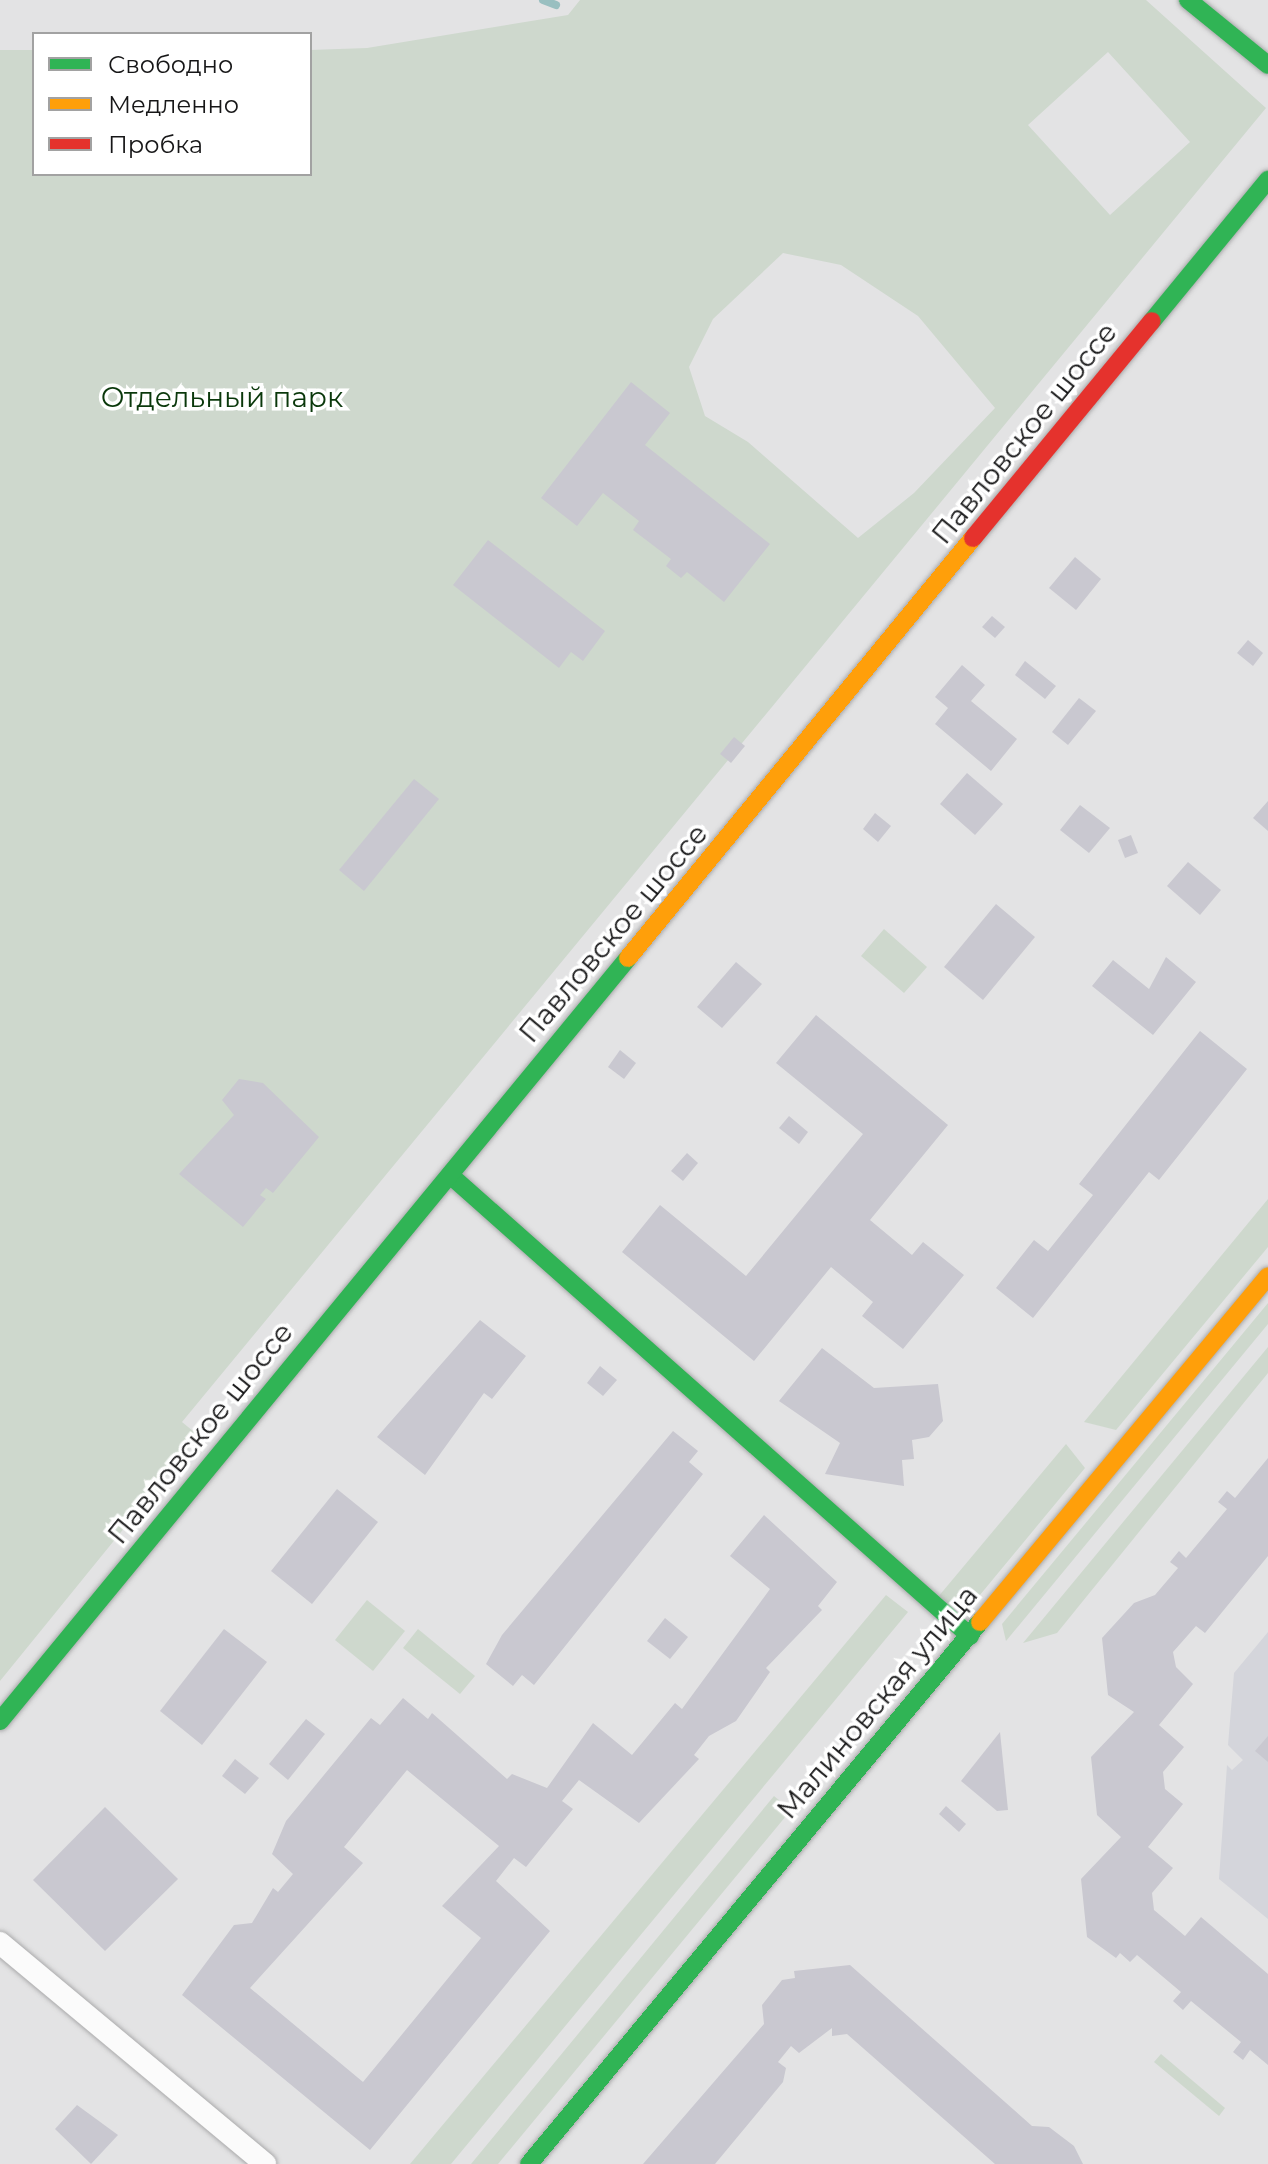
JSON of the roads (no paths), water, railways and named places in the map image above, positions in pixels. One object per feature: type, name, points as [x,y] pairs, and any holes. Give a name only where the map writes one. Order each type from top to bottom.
[{"type":"main road","points":[[1188,0],[1268,65]]},
{"type":"main road","name":"Павловское шоссе","points":[[0,1721],[1268,180]]},
{"type":"main road","points":[[450,1175],[970,1636]]},
{"type":"main road","name":"Малиновская улица","points":[[529,2164],[1268,1276]]},
{"type":"street","points":[[0,1943],[265,2164]]},
{"type":"waterway","points":[[543,0],[556,5]]},
{"type":"park label","name":"Отдельный парк","points":[[222,397]]}]
